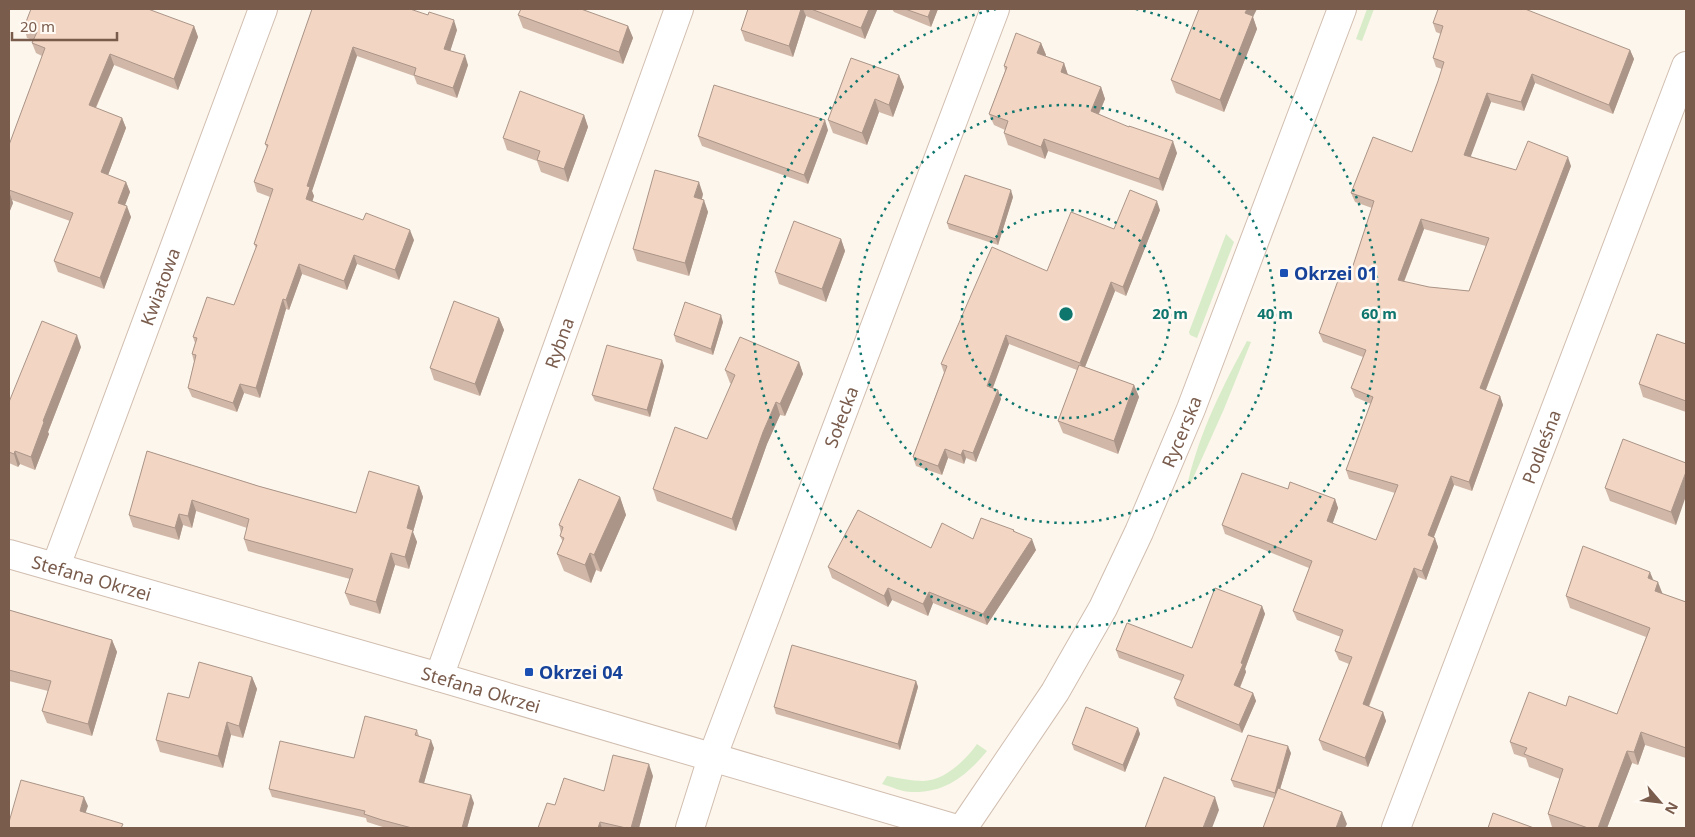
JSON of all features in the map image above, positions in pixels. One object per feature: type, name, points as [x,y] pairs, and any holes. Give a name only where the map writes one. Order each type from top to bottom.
[{"type":"street","name":"Kwiatowa","points":[[56,566],[263,9]]},
{"type":"street","name":"Rybna","points":[[439,677],[679,9]]},
{"type":"street","name":"Sołecka","points":[[690,828],[712,758],[995,9]]},
{"type":"street","name":"Rycerska","points":[[964,828],[1055,692],[1103,608],[1139,532],[1191,409],[1342,9]]},
{"type":"street","name":"Podleśna","points":[[1396,828],[1686,66]]},
{"type":"street","name":"Stefana Okrzei","points":[[9,554],[439,677],[954,828]]},
{"type":"green space","points":[[1367,9],[1374,9],[1362,41],[1356,39]]},
{"type":"green space","points":[[1226,234],[1234,242],[1197,338],[1190,335],[1189,332]]},
{"type":"green space","points":[[1247,341],[1251,342],[1190,485],[1188,482],[1193,463],[1206,427],[1221,392]]},
{"type":"green space","points":[[977,744],[987,751],[972,768],[945,786],[924,792],[912,792],[882,784],[887,776],[923,781],[939,777],[961,763]]},
{"type":"building","points":[[31,9],[148,9],[194,26],[174,79],[110,54],[89,105],[122,118],[101,172],[126,182],[118,203],[127,206],[100,278],[54,261],[73,213],[9,190],[9,145],[45,48],[32,43],[37,32],[24,27]]},
{"type":"building","points":[[312,9],[410,9],[428,15],[429,12],[454,20],[444,49],[465,55],[453,88],[414,75],[416,68],[353,47],[307,186],[310,187],[306,199],[363,220],[366,213],[410,230],[395,270],[354,255],[344,281],[299,264],[286,300],[283,299],[256,388],[240,384],[233,403],[188,388],[196,355],[192,354],[197,338],[193,337],[207,297],[234,305],[257,245],[254,244],[273,189],[254,182],[268,145],[265,144]]},
{"type":"building","points":[[521,9],[581,9],[628,26],[619,52],[518,15]]},
{"type":"building","points":[[748,9],[801,9],[789,46],[741,30]]},
{"type":"building","points":[[811,9],[869,9],[861,28]]},
{"type":"building","points":[[905,9],[931,9],[928,17]]},
{"type":"building","points":[[1199,9],[1247,9],[1245,13],[1253,16],[1220,100],[1171,80]]},
{"type":"building","points":[[1438,9],[1525,9],[1630,50],[1609,105],[1532,74],[1521,102],[1487,93],[1464,155],[1516,170],[1528,141],[1568,157],[1480,388],[1500,396],[1469,482],[1451,476],[1428,535],[1435,538],[1422,571],[1414,568],[1363,704],[1383,712],[1365,758],[1319,740],[1352,657],[1335,651],[1343,630],[1293,611],[1312,561],[1222,525],[1242,473],[1288,489],[1290,482],[1335,499],[1327,521],[1376,540],[1398,485],[1346,470],[1373,397],[1351,388],[1366,350],[1319,333],[1340,275],[1349,278],[1374,201],[1351,193],[1373,137],[1412,152],[1444,62],[1433,58],[1443,26],[1433,23]],"holes":[[[1421,219],[1489,238],[1469,291],[1429,287],[1398,280]]]},
{"type":"building","points":[[1016,33],[1041,43],[1037,53],[1064,63],[1061,72],[1101,87],[1091,111],[1129,127],[1173,141],[1159,179],[1044,139],[1041,147],[1004,133],[1008,121],[989,114],[1007,67],[1004,66]]},
{"type":"building","points":[[851,58],[899,75],[889,105],[875,99],[862,133],[828,120]]},
{"type":"building","points":[[714,85],[825,120],[804,175],[698,136]]},
{"type":"building","points":[[520,91],[584,115],[564,169],[537,160],[540,151],[503,138]]},
{"type":"building","points":[[655,170],[699,182],[694,197],[704,200],[685,263],[633,249]]},
{"type":"building","points":[[965,175],[1011,190],[996,239],[947,223]]},
{"type":"building","points":[[1130,190],[1157,201],[1123,287],[1111,282],[1080,363],[1006,335],[987,386],[998,390],[973,453],[963,450],[961,455],[945,449],[938,466],[913,457],[947,366],[941,364],[992,247],[1047,271],[1071,212],[1114,229]]},
{"type":"building","points":[[794,221],[841,239],[822,289],[775,272]]},
{"type":"building","points":[[454,301],[499,318],[475,384],[430,368]]},
{"type":"building","points":[[685,302],[721,315],[711,349],[674,335]]},
{"type":"building","points":[[42,321],[77,335],[31,457],[15,451],[14,454],[9,452],[9,402]]},
{"type":"building","points":[[1657,334],[1686,344],[1686,401],[1639,384]]},
{"type":"building","points":[[740,337],[799,362],[780,404],[776,402],[763,432],[732,519],[653,489],[675,427],[707,439],[735,375],[725,370]]},
{"type":"building","points":[[607,345],[662,360],[647,410],[592,395]]},
{"type":"building","points":[[1079,365],[1134,385],[1114,441],[1058,421]]},
{"type":"building","points":[[1623,439],[1686,463],[1686,472],[1671,512],[1605,488]]},
{"type":"building","points":[[147,451],[258,486],[356,513],[369,471],[419,486],[407,528],[413,530],[405,557],[391,553],[376,602],[345,593],[353,569],[244,539],[249,519],[192,500],[188,516],[179,514],[175,528],[129,515]]},
{"type":"building","points":[[579,479],[620,497],[594,555],[590,553],[585,565],[557,554],[564,538],[560,536],[563,527],[559,525]]},
{"type":"building","points":[[858,510],[931,548],[942,523],[973,539],[981,518],[1032,539],[983,614],[929,592],[923,604],[888,588],[884,596],[828,567]]},
{"type":"building","points":[[1583,546],[1650,572],[1648,578],[1658,582],[1655,591],[1686,602],[1686,748],[1641,732],[1634,752],[1627,751],[1598,828],[1588,828],[1548,814],[1563,769],[1524,754],[1527,748],[1510,742],[1529,692],[1566,706],[1569,696],[1617,714],[1650,628],[1566,596]]},
{"type":"building","points":[[1215,588],[1262,606],[1234,685],[1253,693],[1239,725],[1174,698],[1184,675],[1116,650],[1127,623],[1192,648]]},
{"type":"building","points":[[9,610],[112,640],[88,724],[42,711],[51,681],[9,670]]},
{"type":"building","points":[[792,645],[916,681],[898,744],[774,707]]},
{"type":"building","points":[[199,662],[252,677],[239,726],[227,722],[218,756],[156,740],[168,693],[189,698]]},
{"type":"building","points":[[1086,707],[1138,728],[1123,765],[1072,744]]},
{"type":"building","points":[[365,716],[417,730],[415,735],[431,740],[419,782],[471,795],[462,828],[412,828],[364,814],[365,811],[269,789],[280,741],[354,758]]},
{"type":"building","points":[[1248,735],[1288,746],[1275,793],[1231,780]]},
{"type":"building","points":[[613,755],[649,764],[631,828],[600,822],[598,828],[538,828],[547,803],[555,805],[564,778],[604,791]]},
{"type":"building","points":[[1164,777],[1215,797],[1203,828],[1145,828]]},
{"type":"building","points":[[21,780],[84,797],[80,811],[123,824],[121,828],[9,828]]},
{"type":"building","points":[[1278,788],[1342,812],[1336,828],[1263,828]]},
{"type":"building","points":[[1493,813],[1534,828],[1488,828]]},
{"type":"place","name":"Okrzei 01","points":[[1284,273]]},
{"type":"place","name":"Okrzei 04","points":[[529,672]]}]
